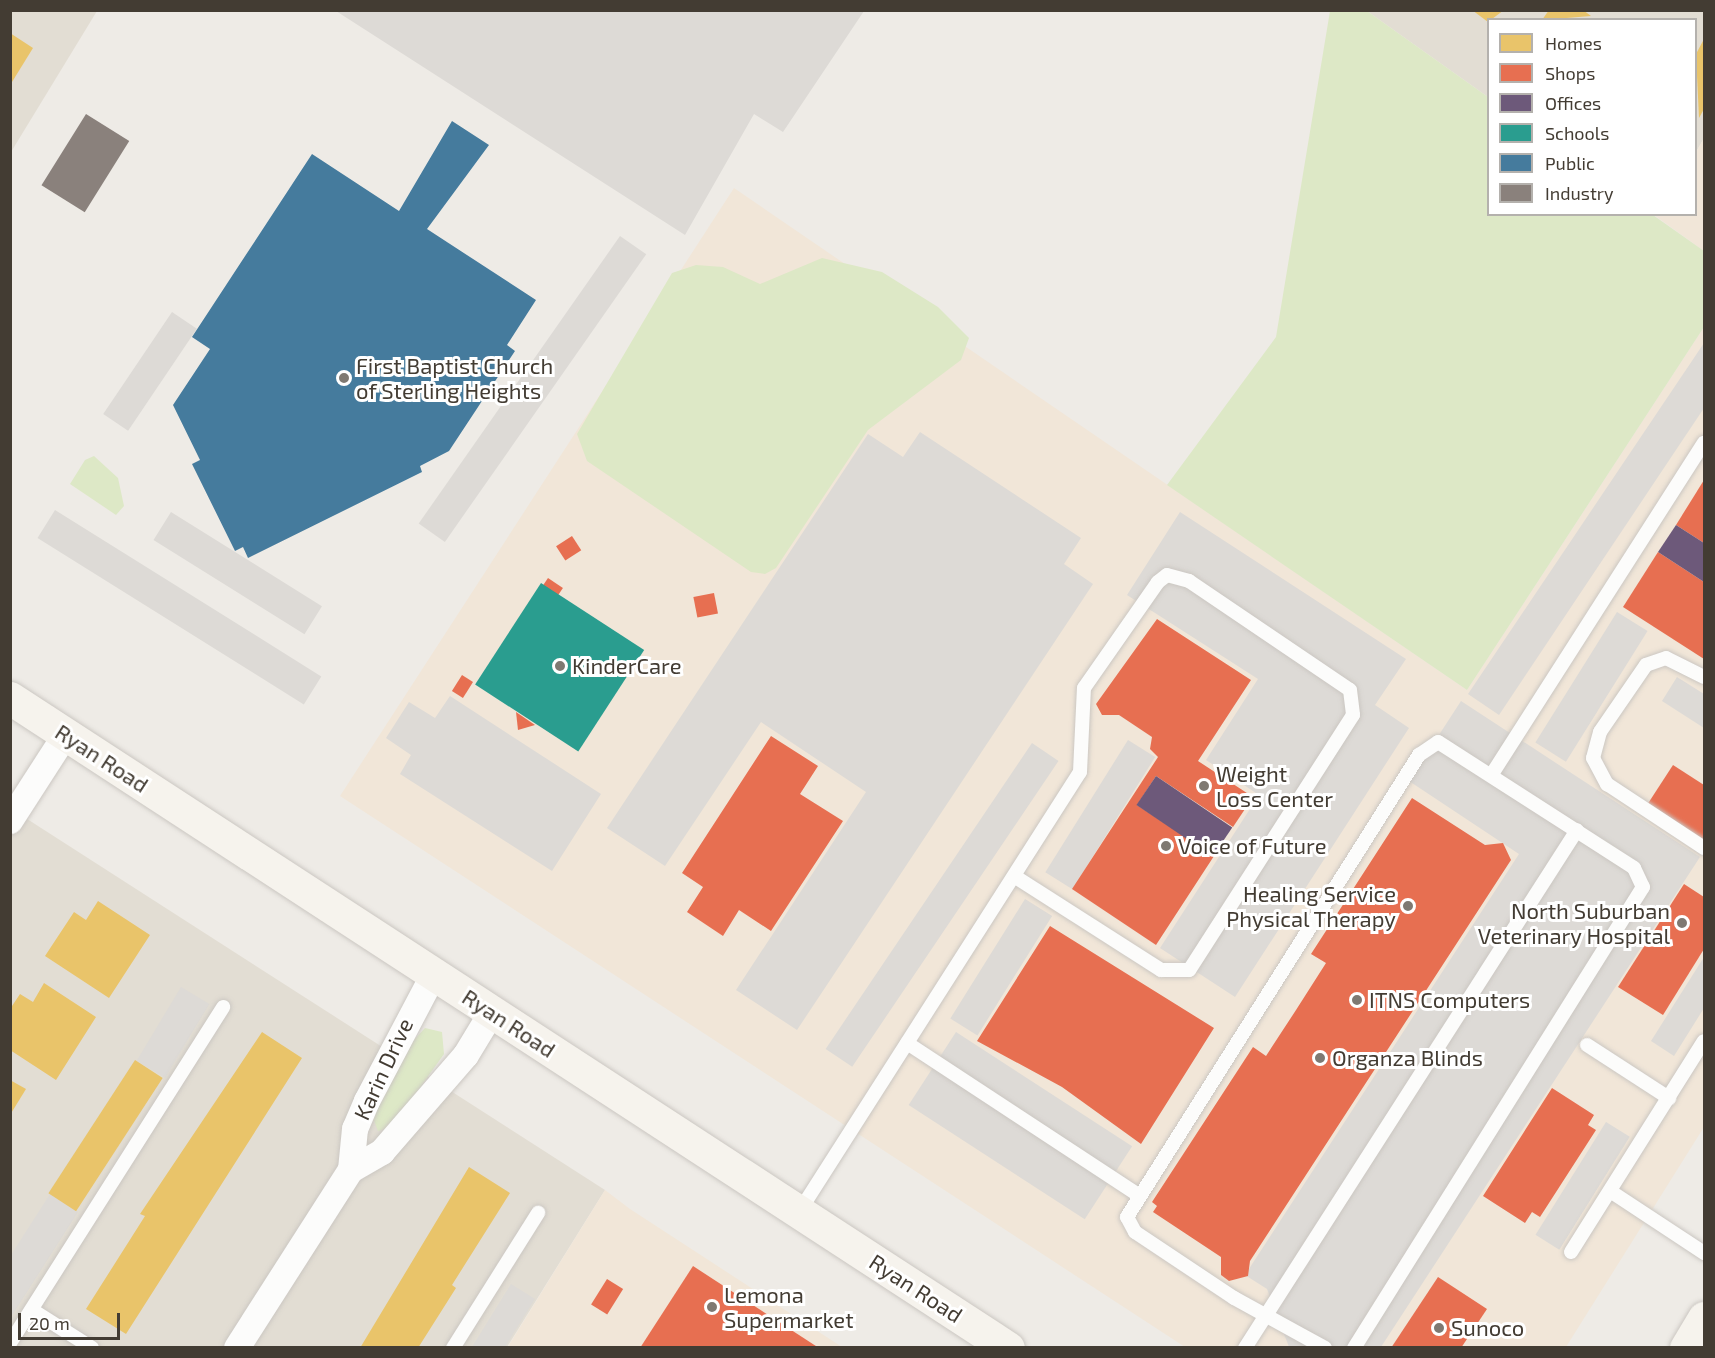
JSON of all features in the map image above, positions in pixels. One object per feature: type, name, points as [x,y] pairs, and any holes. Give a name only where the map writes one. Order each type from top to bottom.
[{"type":"main road","name":"Ryan Road","points":[[10,698],[1008,1347]]},
{"type":"main road","points":[[1686,1347],[1704,1318]]},
{"type":"street","points":[[10,820],[66,734]]},
{"type":"street","name":"Karin Drive","points":[[351,1170],[355,1129],[367,1101],[434,974]]},
{"type":"street","name":"Karin Drive","points":[[237,1347],[351,1170],[382,1152],[466,1054],[492,1012]]},
{"type":"lane","points":[[1492,774],[1704,443]]},
{"type":"lane","points":[[799,1212],[1080,772],[1084,688],[1150,591],[1167,575],[1189,581],[1350,690],[1353,715],[1189,970],[1179,974],[1161,970],[1014,876]]},
{"type":"lane","points":[[1704,677],[1666,658],[1646,665],[1600,732],[1593,758],[1607,784],[1704,848]]},
{"type":"lane","points":[[1325,1347],[1267,1313],[1234,1298],[1135,1232],[1126,1217],[1424,748],[1446,743],[1641,874],[1643,888],[1354,1347]]},
{"type":"lane","points":[[1245,1347],[1577,830]]},
{"type":"lane","points":[[10,1343],[223,1007]]},
{"type":"lane","points":[[1571,1252],[1704,1041]]},
{"type":"lane","points":[[907,1043],[1138,1195]]},
{"type":"lane","points":[[1587,1046],[1669,1098]]},
{"type":"lane","points":[[1610,1191],[1704,1252]]},
{"type":"lane","points":[[453,1347],[538,1213]]},
{"type":"lane","points":[[32,1310],[92,1347]]},
{"type":"shaded area","points":[[11,11],[97,11],[11,152]]},
{"type":"shaded area","points":[[336,11],[864,11],[783,132],[754,114],[685,235]]},
{"type":"shaded area","points":[[1367,11],[1704,11],[1704,138],[1697,150],[1697,18],[1487,18],[1487,96]]},
{"type":"shaded area","points":[[1704,138],[1704,251],[1655,216],[1697,216],[1697,150]]},
{"type":"shaded area","points":[[734,188],[1467,690],[1704,327],[1704,853],[1608,788],[1704,857],[1704,1127],[1566,1347],[1185,1347],[340,796]]},
{"type":"shaded area","points":[[620,236],[646,254],[445,542],[419,524]]},
{"type":"shaded area","points":[[172,312],[197,329],[128,431],[103,414]]},
{"type":"shaded area","points":[[1704,343],[1704,408],[1499,715],[1468,694]]},
{"type":"shaded area","points":[[920,432],[1081,538],[1064,564],[1093,584],[797,1030],[736,990],[866,792],[761,722],[665,866],[607,828],[868,434],[903,457]]},
{"type":"shaded area","points":[[55,510],[321,676],[304,704],[38,538]]},
{"type":"shaded area","points":[[171,512],[322,606],[304,634],[154,540]]},
{"type":"shaded area","points":[[1180,512],[1406,659],[1375,705],[1409,728],[1235,997],[1160,948],[1259,795],[1206,760],[1258,679],[1127,595]]},
{"type":"shaded area","points":[[1617,612],[1648,631],[1566,762],[1535,743]]},
{"type":"shaded area","points":[[1677,677],[1704,694],[1704,728],[1662,701]]},
{"type":"shaded area","points":[[450,696],[601,794],[552,871],[400,774],[411,755],[386,738],[409,702],[435,718]]},
{"type":"shaded area","points":[[1461,701],[1700,857],[1381,1347],[1289,1347],[1267,1289],[1245,1275],[1519,854],[1409,781]]},
{"type":"shaded area","points":[[1128,740],[1155,757],[1072,889],[1045,872]]},
{"type":"shaded area","points":[[1032,743],[1059,761],[852,1067],[826,1049]]},
{"type":"shaded area","points":[[10,808],[605,1190],[507,1347],[11,1347]]},
{"type":"shaded area","points":[[1025,899],[1052,916],[977,1036],[950,1019]]},
{"type":"shaded area","points":[[1704,957],[1704,1008],[1674,1056],[1651,1041]]},
{"type":"shaded area","points":[[181,987],[209,1004],[165,1078],[137,1061]]},
{"type":"shaded area","points":[[956,1032],[1132,1146],[1085,1219],[909,1105]]},
{"type":"shaded area","points":[[1606,1122],[1630,1137],[1559,1250],[1536,1235]]},
{"type":"shaded area","points":[[605,1190],[630,1209],[842,1347],[507,1348]]},
{"type":"shaded area","points":[[50,1194],[78,1212],[11,1317],[11,1255]]},
{"type":"shaded area","points":[[511,1284],[535,1299],[505,1347],[472,1347]]},
{"type":"green space","points":[[1330,11],[1367,11],[1487,96],[1487,216],[1654,216],[1704,251],[1704,327],[1467,690],[1167,485],[1276,337]]},
{"type":"green space","points":[[822,258],[882,272],[938,307],[969,338],[961,360],[868,430],[776,568],[765,574],[751,572],[587,461],[577,434],[672,273],[696,265],[723,267],[760,284]]},
{"type":"green space","points":[[94,456],[118,478],[124,506],[116,515],[70,484],[85,460]]},
{"type":"green space","points":[[425,1028],[442,1032],[444,1054],[392,1127],[378,1131],[373,1118],[412,1042]]},
{"type":"building: Homes","points":[[1472,10],[1504,10],[1493,18],[1487,18],[1487,21]]},
{"type":"building: Homes","points":[[1549,10],[1583,10],[1591,16],[1566,18],[1543,18]]},
{"type":"building: Homes","points":[[10,33],[33,48],[12,82],[10,81]]},
{"type":"building: Homes","points":[[1704,39],[1704,109],[1699,118],[1697,75],[1697,52]]},
{"type":"building: Homes","points":[[98,901],[150,935],[109,998],[45,956],[74,912],[86,920]]},
{"type":"building: Homes","points":[[44,983],[96,1017],[56,1080],[10,1050],[10,1009],[20,994],[33,1002]]},
{"type":"building: Homes","points":[[262,1032],[302,1058],[126,1334],[86,1309],[145,1216],[140,1214]]},
{"type":"building: Homes","points":[[135,1060],[163,1078],[76,1211],[48,1193]]},
{"type":"building: Homes","points":[[10,1080],[26,1089],[10,1115]]},
{"type":"building: Homes","points":[[469,1167],[510,1193],[452,1285],[456,1288],[418,1348],[360,1348]]},
{"type":"building: Shops","points":[[1704,480],[1704,543],[1676,525]]},
{"type":"building: Shops","points":[[572,536],[581,550],[565,561],[556,546]]},
{"type":"building: Shops","points":[[1658,552],[1704,582],[1704,659],[1623,607]]},
{"type":"building: Shops","points":[[548,578],[563,588],[558,596],[543,585]]},
{"type":"building: Shops","points":[[714,593],[718,614],[697,618],[693,597]]},
{"type":"building: Shops","points":[[1157,619],[1251,680],[1198,761],[1253,797],[1233,827],[1156,776],[1137,805],[1214,856],[1156,945],[1072,889],[1158,757],[1150,749],[1152,737],[1119,715],[1102,715],[1096,704]]},
{"type":"building: Shops","points":[[462,675],[473,682],[463,698],[452,691]]},
{"type":"building: Shops","points":[[516,712],[535,725],[518,730]]},
{"type":"building: Shops","points":[[771,736],[818,766],[800,794],[843,821],[771,931],[739,910],[723,936],[687,912],[703,887],[682,873]]},
{"type":"building: Shops","points":[[1673,765],[1704,785],[1704,842],[1647,805]]},
{"type":"building: Shops","points":[[1412,798],[1485,845],[1503,843],[1511,860],[1250,1261],[1248,1276],[1229,1281],[1221,1275],[1221,1257],[1153,1212],[1157,1206],[1152,1202],[1253,1047],[1266,1056],[1296,1010],[1326,963],[1311,954]]},
{"type":"building: Shops","name":"North Suburban Veterinary Hospital","points":[[1684,884],[1704,897],[1704,949],[1663,1015],[1618,987]]},
{"type":"building: Shops","points":[[1050,926],[1214,1028],[1141,1144],[1062,1087],[977,1041]]},
{"type":"building: Shops","points":[[1552,1088],[1594,1115],[1588,1125],[1596,1130],[1540,1217],[1532,1212],[1525,1223],[1483,1196]]},
{"type":"building: Shops","name":"Lemona Supermarket","points":[[693,1266],[819,1348],[640,1348]]},
{"type":"building: Shops","name":"Sunoco","points":[[1438,1277],[1487,1309],[1461,1348],[1391,1348]]},
{"type":"building: Shops","points":[[607,1279],[623,1289],[607,1315],[591,1304]]},
{"type":"building: Offices","points":[[1676,525],[1704,543],[1704,582],[1658,552]]},
{"type":"building: Offices","points":[[1156,776],[1232,827],[1213,856],[1136,805]]},
{"type":"building: Schools","name":"KinderCare","points":[[541,583],[644,650],[578,751],[475,684]]},
{"type":"building: Public","name":"First Baptist Church of Sterling Heights","points":[[452,121],[489,145],[427,229],[536,300],[507,345],[515,351],[449,451],[420,466],[422,472],[248,558],[243,547],[235,551],[192,464],[200,460],[173,405],[210,349],[192,337],[312,154],[399,211]]},
{"type":"building: Industry","points":[[86,114],[129,141],[85,212],[41,185]]},
{"type":"place","name":"First Baptist Church of Sterling Heights","points":[[344,378]]},
{"type":"place","name":"KinderCare","points":[[560,666]]},
{"type":"place","name":"Weight Loss Center","points":[[1204,786]]},
{"type":"place","name":"Voice of Future","points":[[1166,846]]},
{"type":"place","name":"Healing Service Physical Therapy","points":[[1408,906]]},
{"type":"place","name":"North Suburban Veterinary Hospital","points":[[1682,923]]},
{"type":"place","name":"ITNS Computers","points":[[1357,1000]]},
{"type":"place","name":"Organza Blinds","points":[[1320,1058]]},
{"type":"place","name":"Lemona Supermarket","points":[[712,1307]]},
{"type":"place","name":"Sunoco","points":[[1439,1328]]}]
